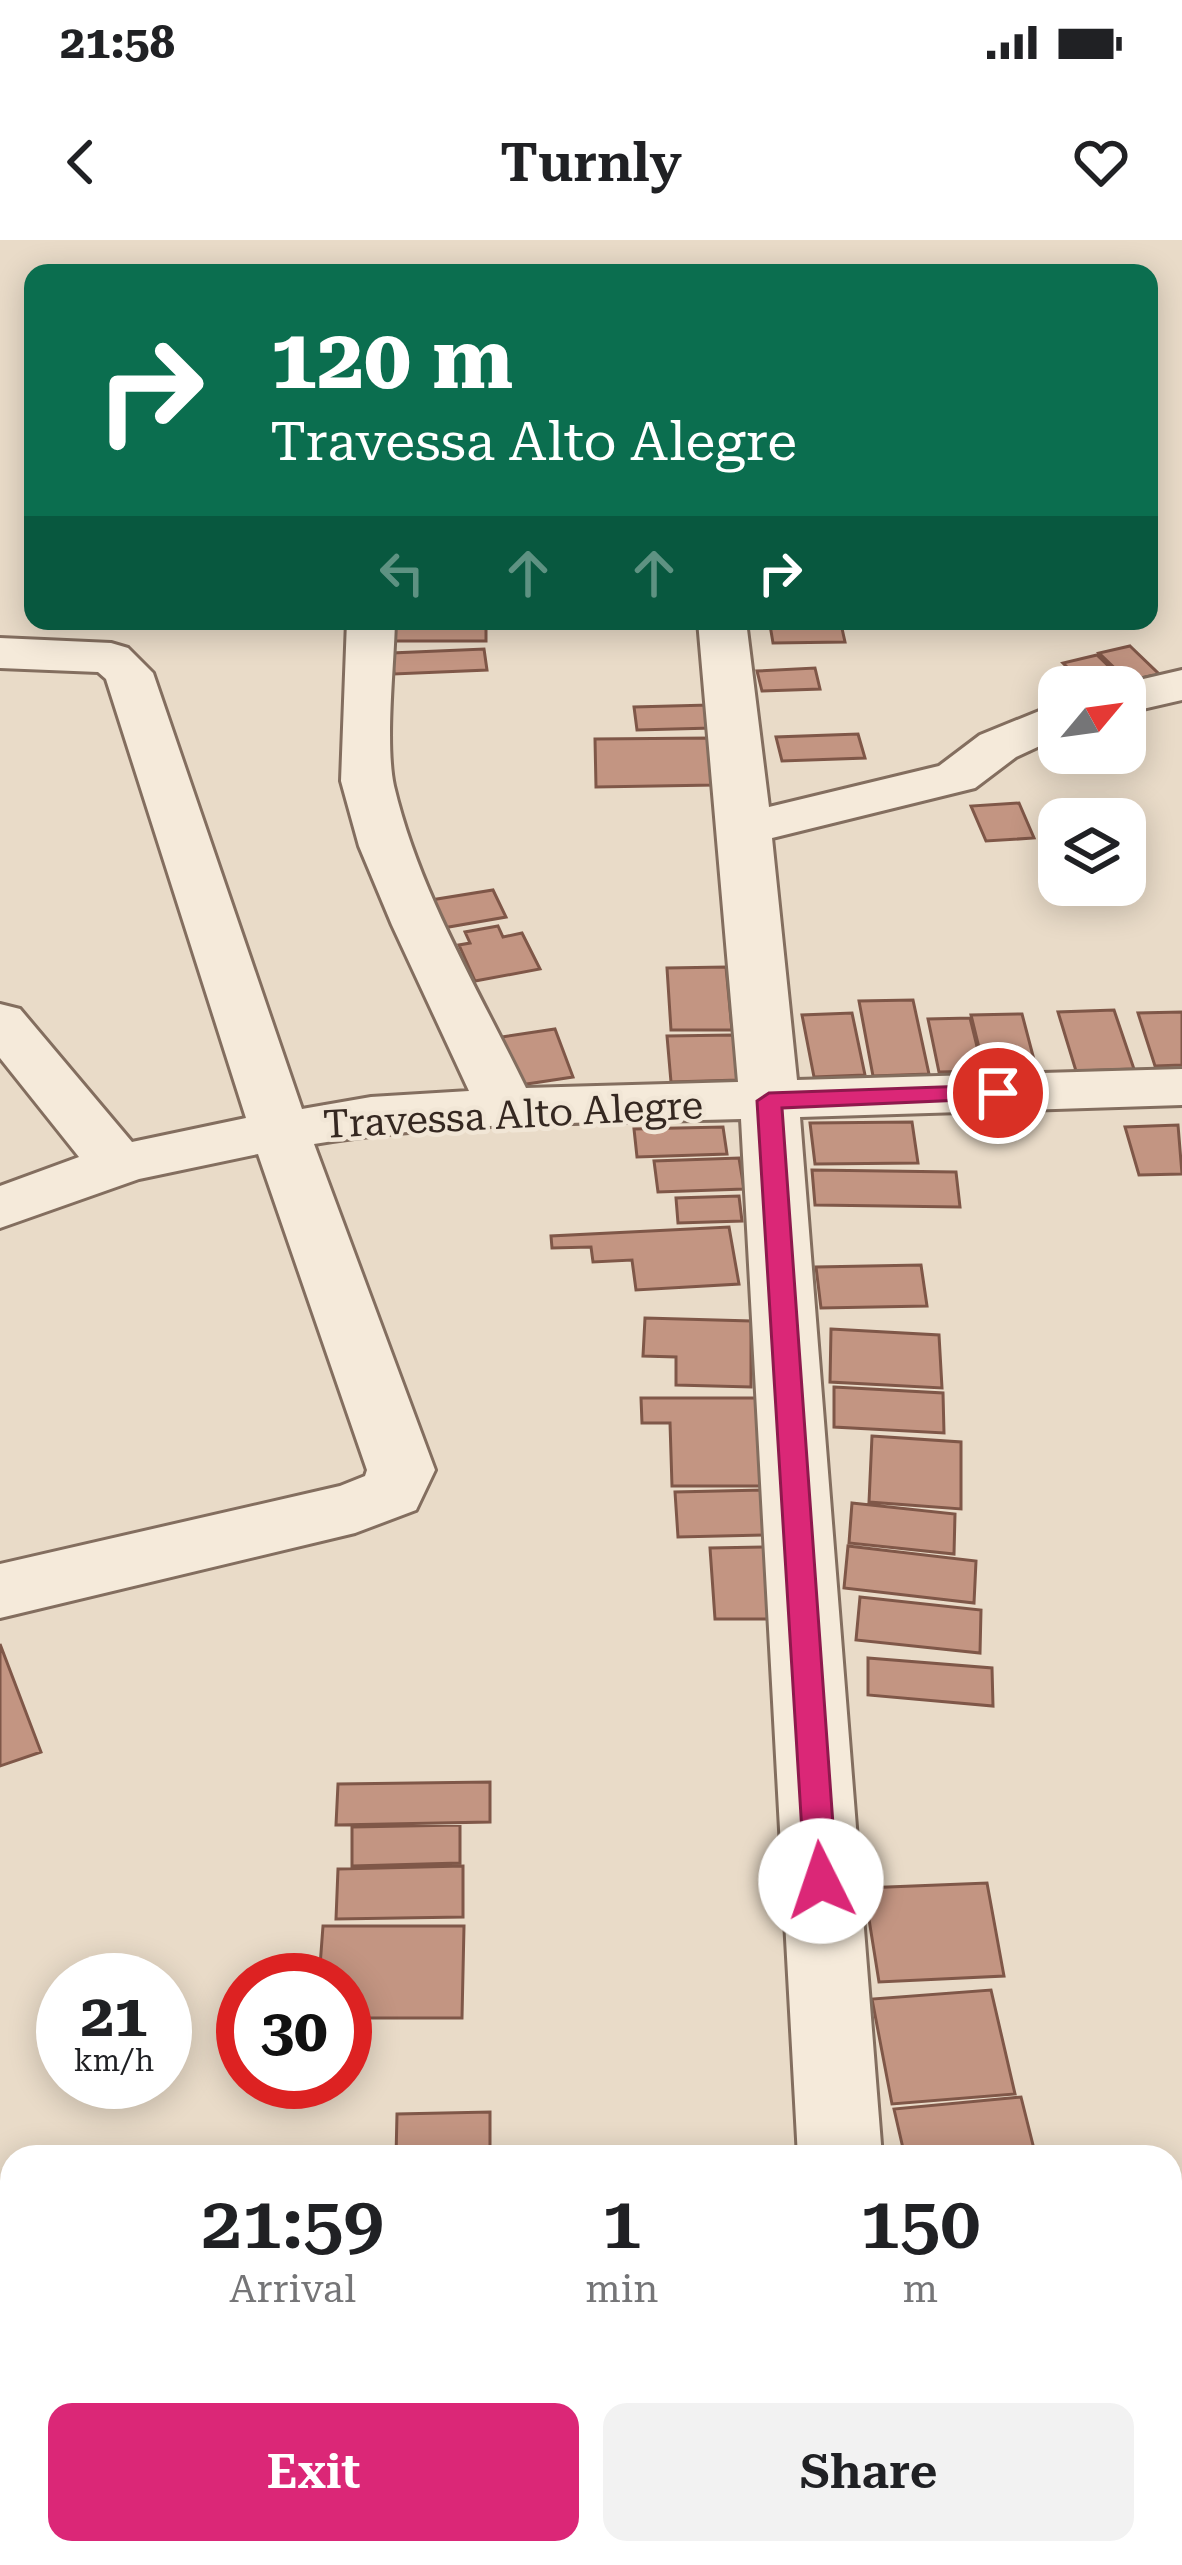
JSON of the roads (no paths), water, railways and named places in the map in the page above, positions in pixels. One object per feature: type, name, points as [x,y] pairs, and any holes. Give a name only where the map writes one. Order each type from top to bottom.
[{"type":"street","points":[[371,630],[367,781],[386,846],[419,925],[506,1107]]},
{"type":"street","points":[[723,630],[747,828],[769,1101],[839,2145]]},
{"type":"street","points":[[0,653],[111,658],[129,673],[279,1129],[400,1470],[392,1492],[355,1508],[0,1591]]},
{"type":"street","points":[[1146,693],[1182,685]]},
{"type":"street","points":[[747,828],[957,777],[998,746],[1038,728]]},
{"type":"street","points":[[0,1021],[118,1165]]},
{"type":"street","name":"Travessa Alto Alegre","points":[[0,1208],[118,1165],[279,1129],[371,1116],[506,1107],[1182,1087]]}]
